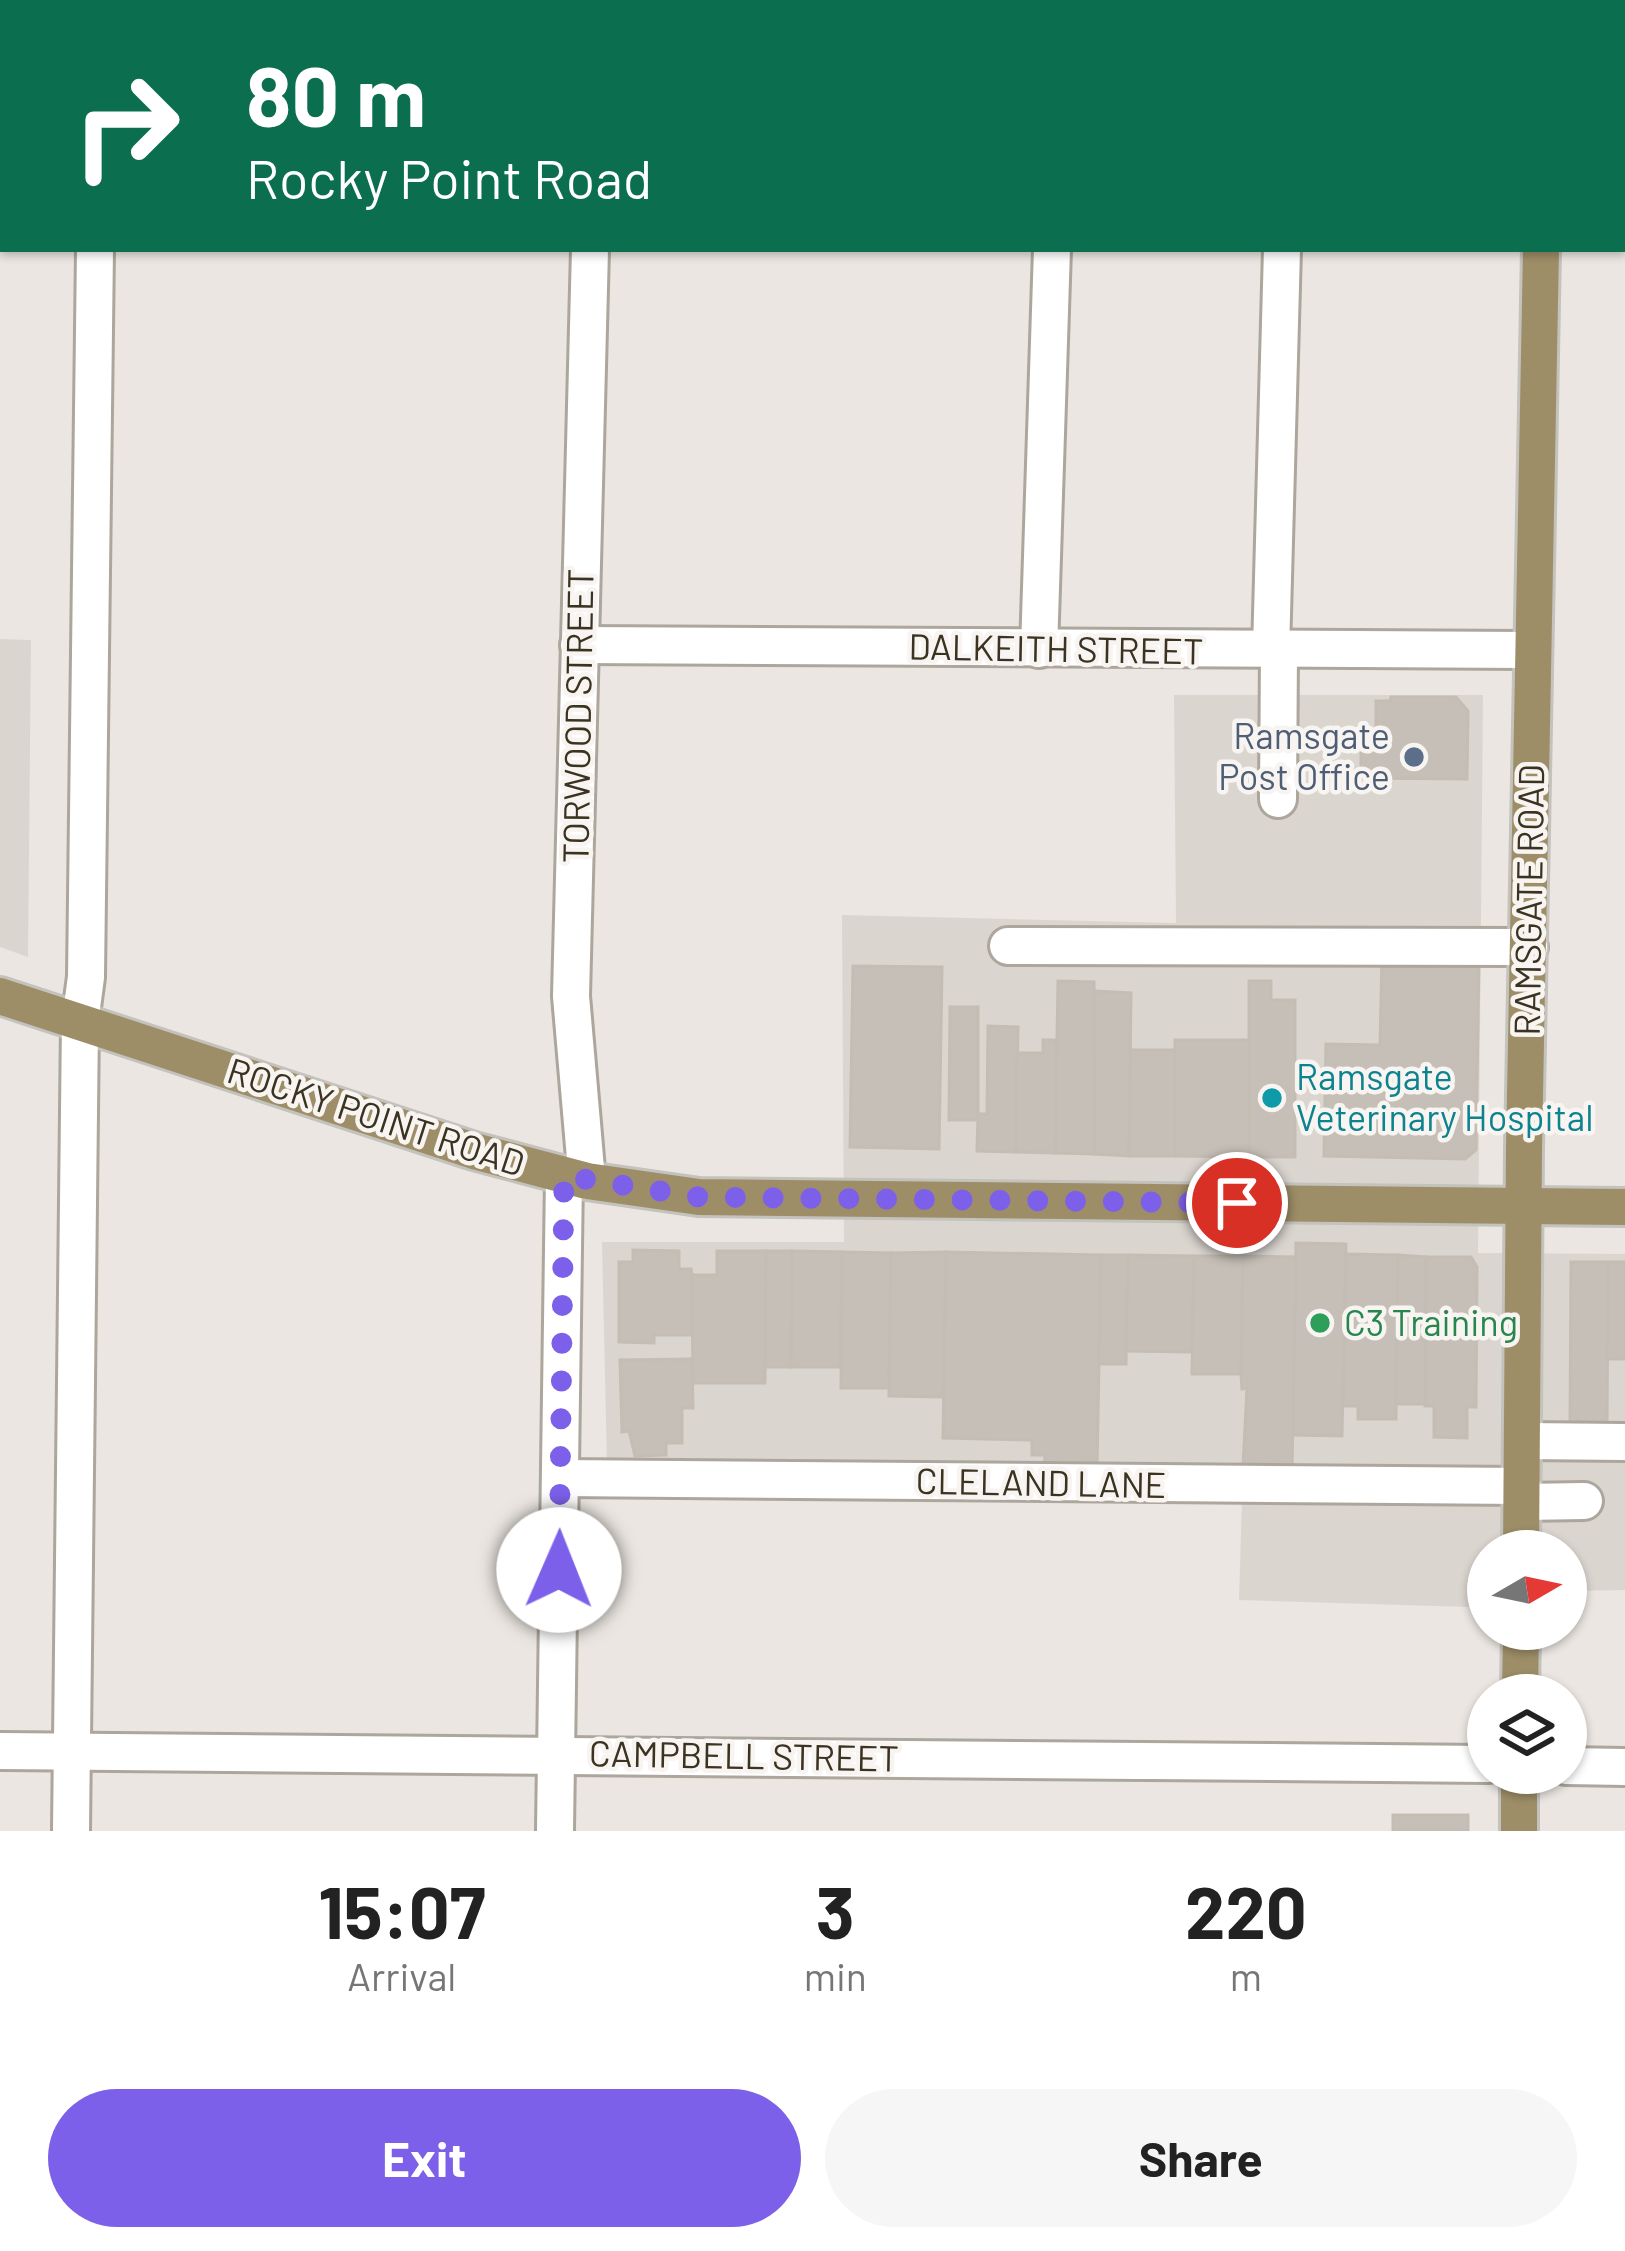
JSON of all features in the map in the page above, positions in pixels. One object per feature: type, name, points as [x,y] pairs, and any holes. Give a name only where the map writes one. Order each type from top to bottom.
[{"type":"main road","name":"RAMSGATE ROAD","points":[[1521,1530],[1541,252]]},
{"type":"main road","name":"ROCKY POINT ROAD","points":[[0,996],[474,1151],[576,1179],[699,1197],[1625,1207]]},
{"type":"main road","points":[[1519,1831],[1520,1794]]},
{"type":"street","points":[[71,1831],[95,252]]},
{"type":"street","name":"TORWOOD STREET","points":[[555,1831],[561,1478],[576,1179],[571,996],[590,252]]},
{"type":"street","points":[[1039,649],[1052,252]]},
{"type":"street","points":[[1278,799],[1275,651],[1282,252]]},
{"type":"street","name":"DALKEITH STREET","points":[[579,645],[1533,650]]},
{"type":"street","points":[[1008,946],[1529,947]]},
{"type":"street","points":[[1523,1441],[1625,1442]]},
{"type":"street","name":"CLELAND LANE","points":[[561,1478],[1522,1494],[1584,1501]]},
{"type":"street","name":"CAMPBELL STREET","points":[[0,1751],[1467,1765]]},
{"type":"street","points":[[1587,1766],[1625,1767]]},
{"type":"shaded area","points":[[0,639],[31,640],[28,957],[0,947]]},
{"type":"shaded area","points":[[1174,695],[1483,695],[1478,1253],[1625,1254],[1625,1590],[1587,1591],[1587,1530],[1467,1530],[1467,1607],[1239,1600],[1243,1467],[607,1466],[602,1242],[844,1242],[842,915],[1176,923]]},
{"type":"building","name":"Ramsgate Post Office","points":[[1391,697],[1456,697],[1468,711],[1467,779],[1361,778],[1361,737],[1376,737],[1376,701],[1390,701]]},
{"type":"building","points":[[1382,957],[1479,959],[1476,1150],[1465,1159],[1324,1156],[1326,1044],[1380,1045]]},
{"type":"building","points":[[853,966],[942,967],[939,1149],[850,1147]]},
{"type":"building","points":[[1058,981],[1094,982],[1095,1154],[1055,1153]]},
{"type":"building","name":"Ramsgate Veterinary Hospital","points":[[1249,981],[1271,981],[1271,1000],[1295,1000],[1295,1157],[1249,1157]]},
{"type":"building","points":[[1095,991],[1131,993],[1129,1156],[1095,1154]]},
{"type":"building","points":[[950,1007],[978,1007],[978,1120],[949,1120]]},
{"type":"building","points":[[988,1026],[1018,1027],[1016,1152],[977,1151],[978,1114],[987,1114]]},
{"type":"building","points":[[1043,1040],[1056,1040],[1055,1153],[1016,1152],[1017,1053],[1043,1053]]},
{"type":"building","points":[[1175,1040],[1249,1040],[1249,1157],[1175,1156]]},
{"type":"building","points":[[1131,1050],[1175,1050],[1175,1156],[1129,1156]]},
{"type":"building","name":"C3 Training","points":[[1296,1243],[1346,1244],[1342,1436],[1292,1435]]},
{"type":"building","points":[[633,1250],[679,1251],[679,1269],[691,1269],[692,1275],[692,1335],[654,1335],[654,1343],[619,1342],[619,1262],[633,1262]]},
{"type":"building","points":[[717,1251],[766,1251],[765,1383],[693,1383],[692,1275],[717,1275]]},
{"type":"building","points":[[766,1251],[792,1251],[791,1367],[765,1367]]},
{"type":"building","points":[[792,1251],[842,1252],[840,1367],[791,1367]]},
{"type":"building","points":[[842,1252],[891,1253],[889,1388],[841,1388]]},
{"type":"building","points":[[946,1252],[1101,1255],[1097,1468],[1044,1467],[1045,1455],[1032,1455],[1032,1440],[943,1438]]},
{"type":"building","points":[[946,1252],[943,1397],[889,1396],[891,1253]]},
{"type":"building","points":[[1346,1254],[1398,1255],[1396,1419],[1358,1419],[1358,1406],[1343,1406]]},
{"type":"building","points":[[1101,1255],[1128,1255],[1126,1364],[1099,1364]]},
{"type":"building","points":[[1128,1255],[1194,1256],[1192,1352],[1126,1351]]},
{"type":"building","points":[[1398,1255],[1426,1257],[1426,1404],[1396,1404]]},
{"type":"building","points":[[1194,1256],[1243,1256],[1241,1374],[1192,1374]]},
{"type":"building","points":[[1243,1256],[1296,1257],[1292,1468],[1243,1466],[1247,1388],[1242,1389],[1241,1374]]},
{"type":"building","points":[[1426,1257],[1471,1257],[1477,1267],[1476,1407],[1467,1407],[1467,1438],[1434,1437],[1434,1406],[1425,1406]]},
{"type":"building","points":[[1571,1262],[1608,1262],[1607,1426],[1570,1425]]},
{"type":"building","points":[[1608,1262],[1625,1262],[1625,1359],[1607,1359]]},
{"type":"building","points":[[692,1359],[693,1408],[682,1408],[682,1443],[666,1443],[666,1455],[635,1456],[629,1431],[622,1432],[620,1360]]},
{"type":"building","points":[[1393,1815],[1468,1815],[1468,1831],[1393,1831]]},
{"type":"place","name":"Ramsgate Post Office","points":[[1414,757]]},
{"type":"place","name":"Ramsgate Veterinary Hospital","points":[[1272,1098]]},
{"type":"place","name":"C3 Training","points":[[1320,1323]]},
{"type":"route","points":[[559,1570],[564,1176],[699,1197],[1237,1203]]}]
